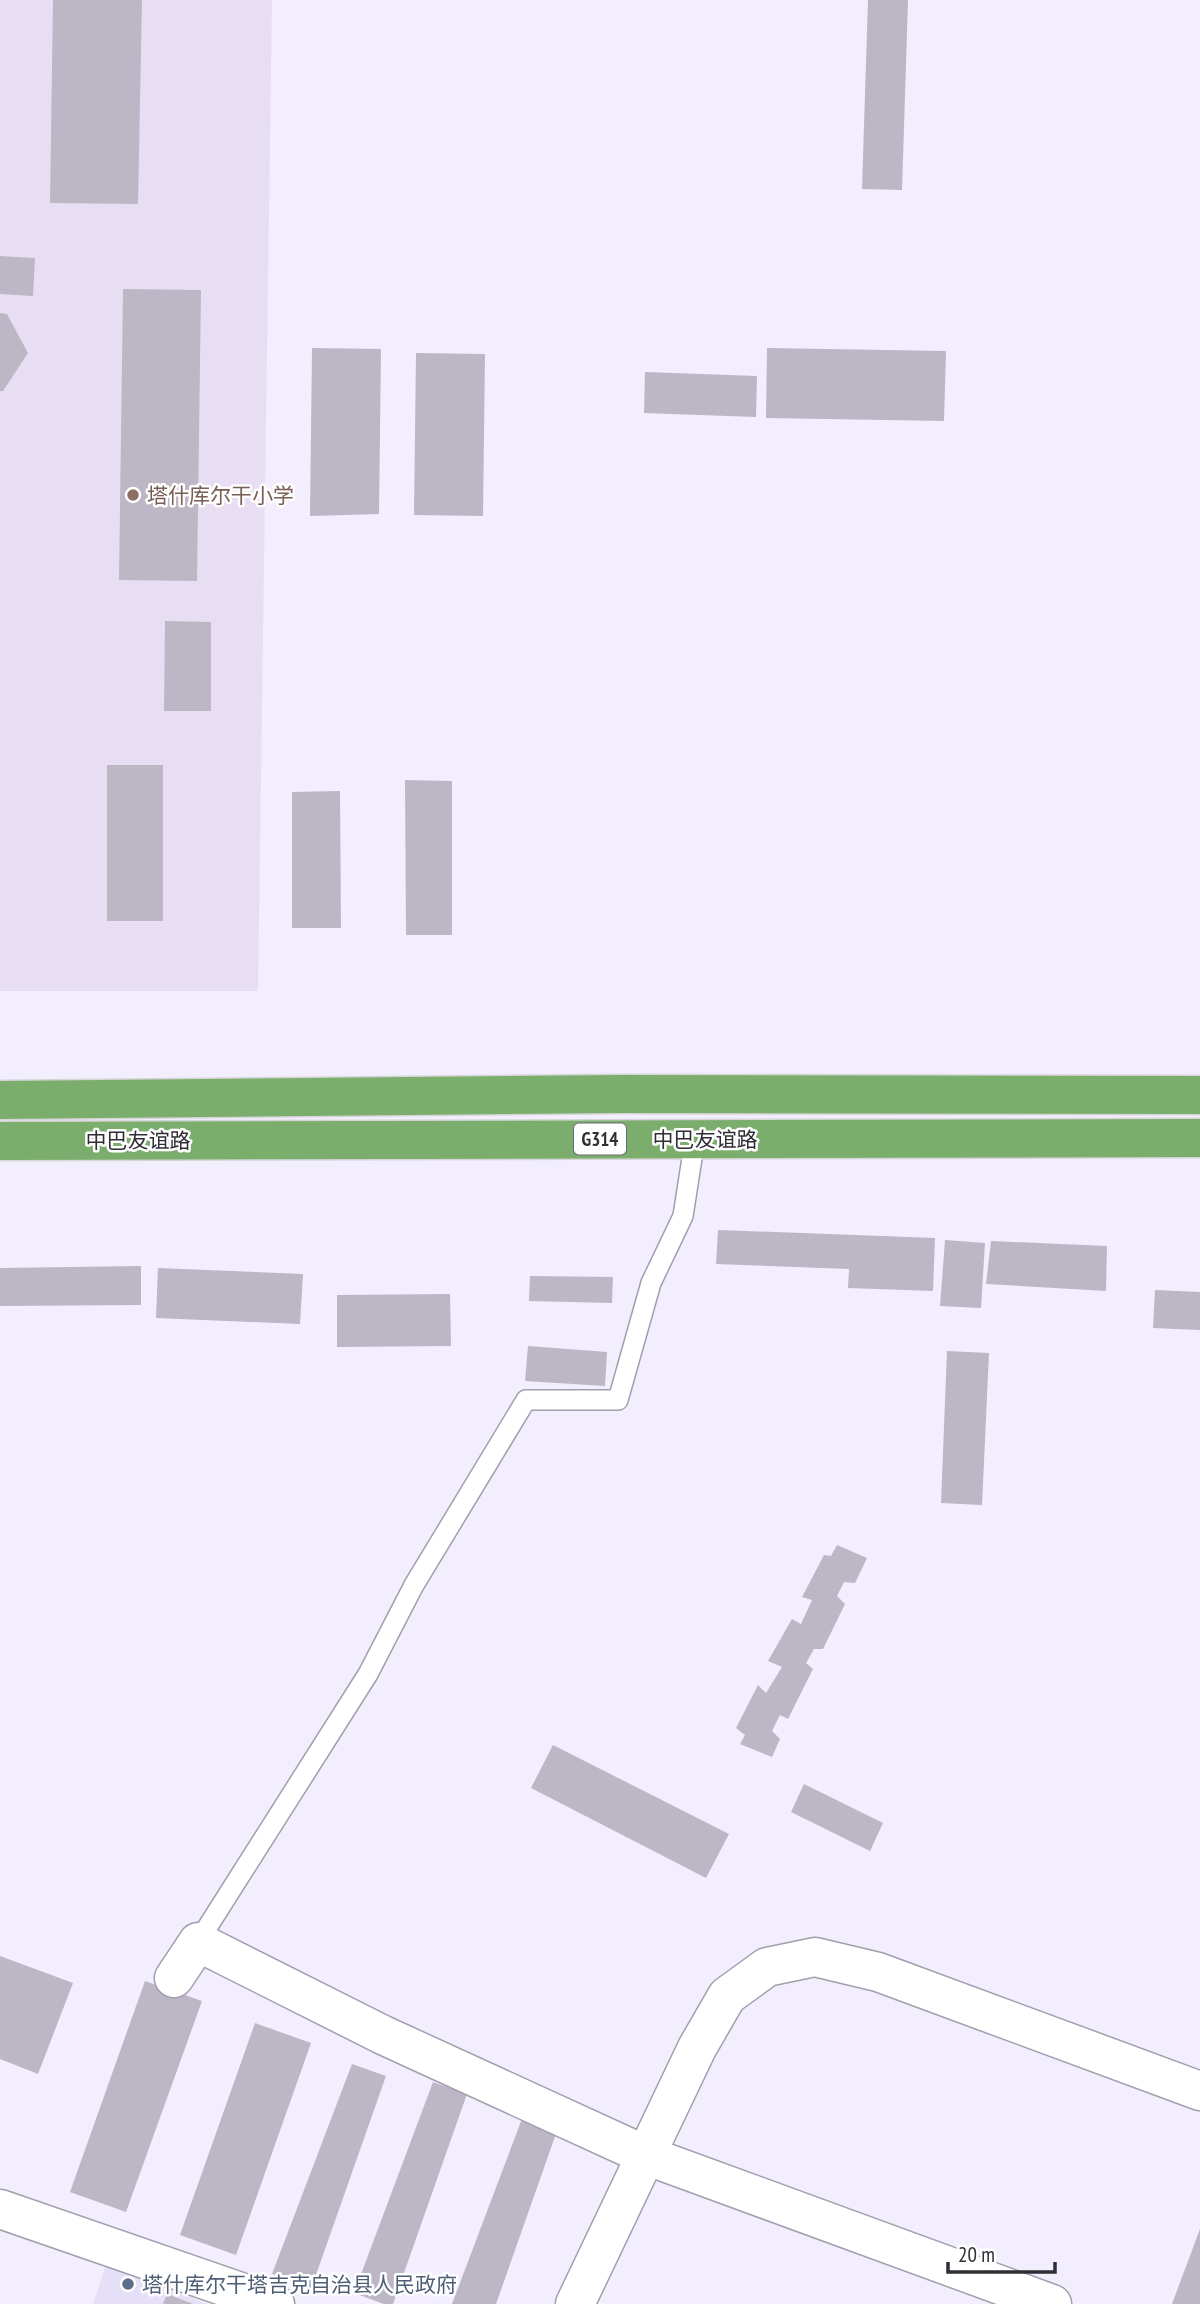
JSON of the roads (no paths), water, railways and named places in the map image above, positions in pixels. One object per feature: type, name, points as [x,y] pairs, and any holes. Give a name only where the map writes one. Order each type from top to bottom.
[{"type":"highway","name":"中巴友谊路","points":[[0,1100],[620,1094],[1200,1095]]},
{"type":"highway","name":"中巴友谊路","points":[[0,1141],[1200,1138]]},
{"type":"street","points":[[174,1978],[198,1942],[383,2035],[645,2155],[1052,2304]]},
{"type":"street","points":[[575,2304],[697,2049],[727,1996],[767,1966],[815,1957],[878,1972],[1200,2091]]},
{"type":"street","points":[[0,2209],[275,2304]]},
{"type":"lane","points":[[198,1942],[368,1674],[414,1585],[526,1401],[618,1400],[651,1283],[683,1216],[695,1139]]},
{"type":"place","name":"塔什库尔干小学","points":[[133,495]]},
{"type":"place","name":"塔什库尔干塔吉克自治县人民政府","points":[[128,2284]]}]
